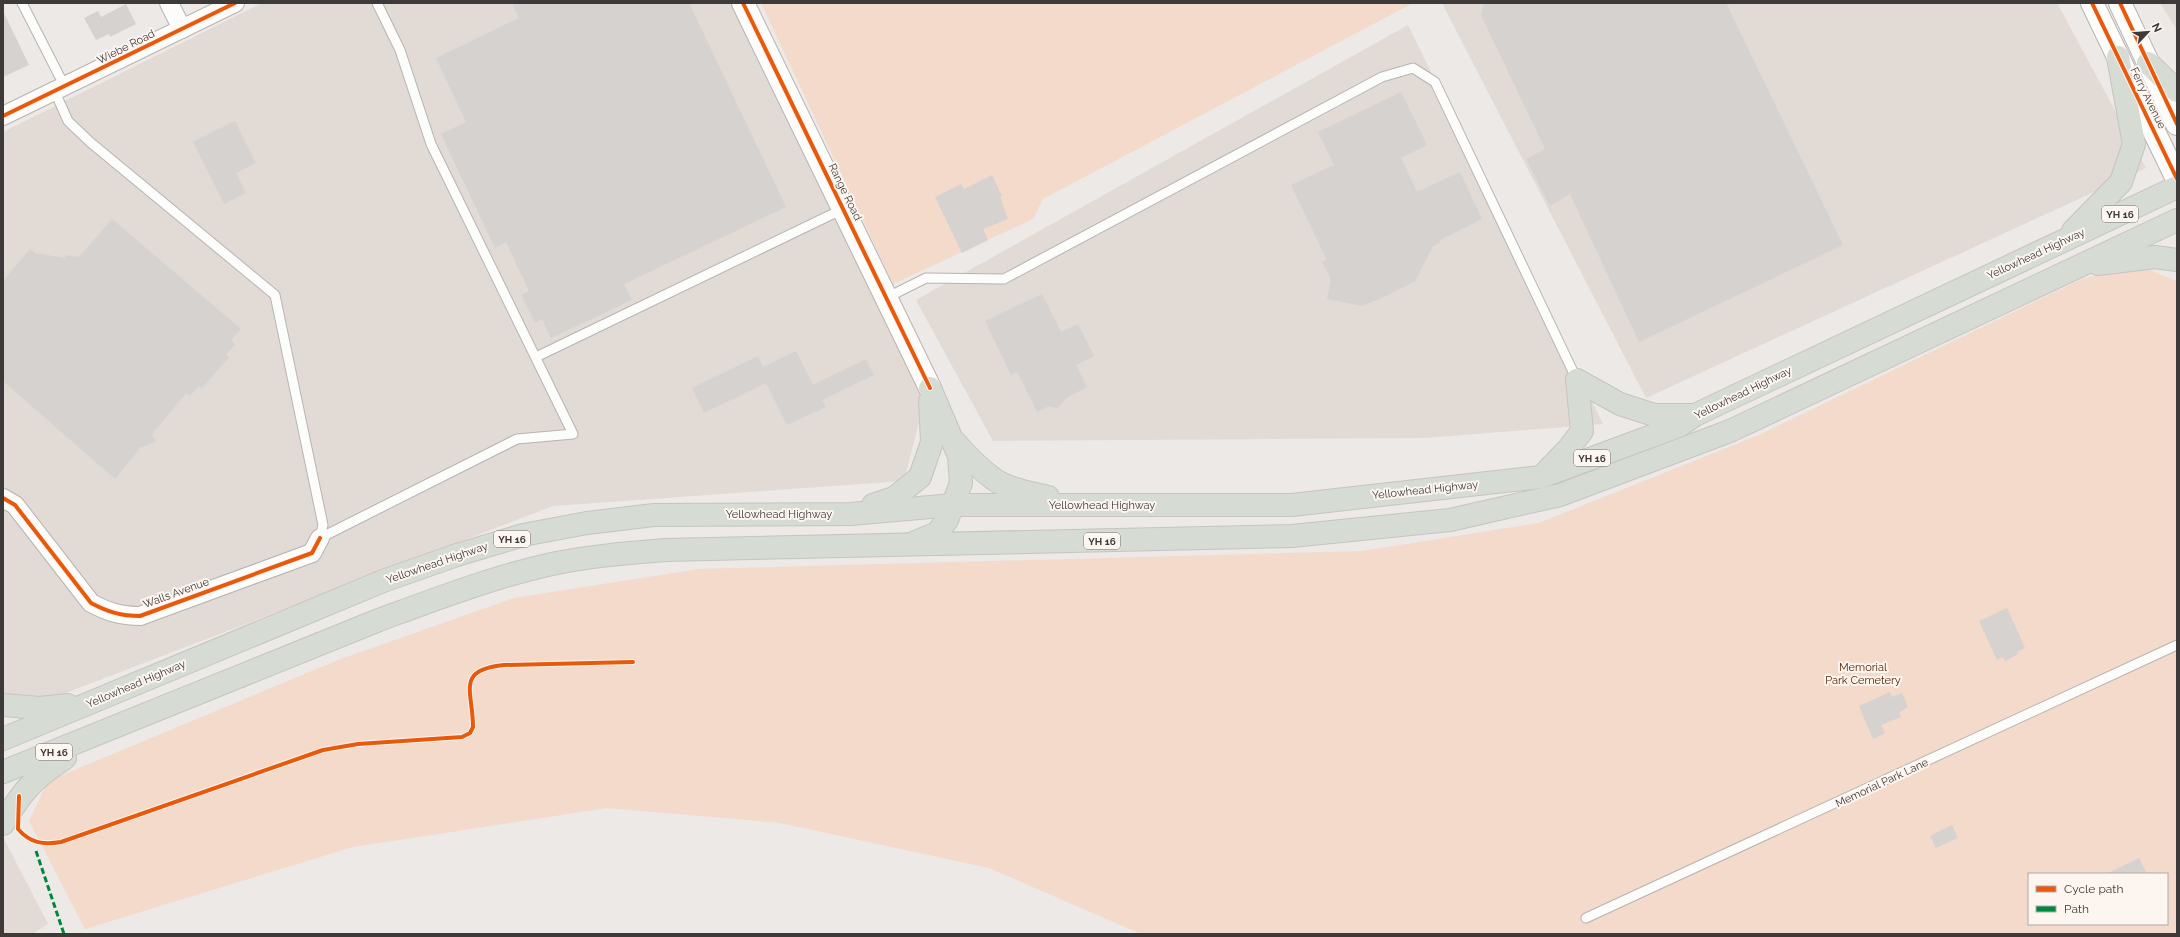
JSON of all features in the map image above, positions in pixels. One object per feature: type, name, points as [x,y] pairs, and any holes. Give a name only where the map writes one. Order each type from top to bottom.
[{"type":"highway","points":[[2063,242],[2121,182],[2134,144],[2118,57]]},
{"type":"highway","points":[[2148,63],[2177,91]]},
{"type":"highway","name":"Yellowhead Highway","points":[[3,739],[383,581],[457,555],[524,535],[587,523],[654,515],[851,514],[953,505],[1292,505],[1541,477],[1679,426],[1695,415],[2177,187]]},
{"type":"highway","name":"YH 16","points":[[3,772],[428,602],[503,577],[552,564],[614,554],[666,550],[1292,536],[1450,520],[1560,495],[1730,431],[2177,220]]},
{"type":"highway","points":[[2078,266],[2155,257],[2177,260]]},
{"type":"highway","points":[[1577,380],[1620,404],[1654,415],[1695,415]]},
{"type":"highway","points":[[1541,477],[1569,448],[1582,430],[1577,380]]},
{"type":"highway","points":[[907,545],[937,533],[946,520],[961,483],[959,456],[930,388]]},
{"type":"highway","points":[[851,514],[894,498],[920,477],[932,442],[930,388]]},
{"type":"highway","points":[[951,438],[970,459],[996,481],[1027,492],[1079,505]]},
{"type":"highway","points":[[3,705],[40,708],[98,700]]},
{"type":"highway","points":[[3,824],[19,796],[40,774],[105,732]]},
{"type":"street","points":[[169,3],[182,29]]},
{"type":"street","name":"Wiebe Road","points":[[3,116],[60,90],[235,3]]},
{"type":"street","name":"Range Road","points":[[743,3],[930,388]]},
{"type":"street","name":"Ferry Avenue","points":[[2092,3],[2177,179]]},
{"type":"street","name":"Ferry Avenue","points":[[2120,3],[2177,124]]},
{"type":"street","name":"Walls Avenue","points":[[3,498],[15,505],[91,602],[108,612],[124,616],[140,616],[312,554],[320,538]]},
{"type":"lane","points":[[22,3],[60,90],[68,121],[90,142],[275,295],[322,525],[320,538]]},
{"type":"lane","points":[[320,538],[517,439],[574,434],[431,144],[400,50],[377,3]]},
{"type":"lane","points":[[886,298],[926,278],[1004,279],[1382,77],[1413,68],[1435,82],[1577,380]]},
{"type":"lane","points":[[536,358],[843,209]]},
{"type":"lane","name":"Memorial Park Lane","points":[[1586,918],[2177,645]]},
{"type":"shaded area","points":[[262,3],[736,3],[924,402],[904,481],[553,506],[3,717],[3,132]]},
{"type":"shaded area","points":[[1442,3],[2057,3],[2146,168],[1646,398]]},
{"type":"shaded area","points":[[2160,3],[2177,3],[2177,30]]},
{"type":"shaded area","points":[[1408,25],[1603,424],[1425,438],[993,441],[916,300]]},
{"type":"shaded area","points":[[3,837],[48,924],[32,934],[3,934]]},
{"type":"green space","points":[[761,3],[1413,3],[1043,199],[1033,219],[893,284]]},
{"type":"green space","name":"Memorial Park Cemetery","points":[[2144,268],[2177,281],[2177,934],[1141,934],[989,868],[780,823],[607,808],[353,847],[85,929],[29,821],[48,781],[338,660],[514,598],[699,569],[1362,551],[1539,523],[1759,435],[2084,278]]},
{"type":"building","points":[[512,3],[689,3],[786,207],[624,284],[632,300],[551,338],[542,319],[535,323],[521,295],[529,291],[506,242],[495,248],[441,134],[466,122],[436,58],[519,18]]},
{"type":"building","points":[[1484,3],[1726,3],[1843,245],[1639,342],[1570,194],[1550,206],[1526,159],[1545,149],[1481,15]]},
{"type":"building","points":[[126,4],[136,24],[110,37],[109,34],[96,40],[84,18],[98,11],[101,17]]},
{"type":"building","points":[[3,11],[29,65],[3,77]]},
{"type":"building","points":[[1401,92],[1427,145],[1401,158],[1417,192],[1460,172],[1482,219],[1440,240],[1441,242],[1433,246],[1415,281],[1384,297],[1362,306],[1327,299],[1331,280],[1322,262],[1327,260],[1291,185],[1334,165],[1318,132]]},
{"type":"building","points":[[235,121],[256,163],[236,173],[246,193],[224,204],[193,142]]},
{"type":"building","points":[[992,175],[1002,196],[1000,197],[1008,219],[983,229],[988,240],[962,253],[935,197],[961,184],[964,189]]},
{"type":"building","points":[[112,219],[241,329],[231,340],[235,344],[226,354],[229,357],[202,388],[199,386],[190,396],[186,393],[152,434],[156,441],[140,448],[115,479],[3,381],[3,281],[30,249],[35,253],[65,258],[65,255],[79,257]]},
{"type":"building","points":[[1042,294],[1061,332],[1078,324],[1094,356],[1076,365],[1087,387],[1068,397],[1057,408],[1049,406],[1037,412],[1017,372],[1011,375],[985,321]]},
{"type":"building","points":[[796,351],[813,385],[866,359],[874,375],[822,400],[826,407],[787,425],[766,383],[704,413],[692,388],[758,356],[763,367]]},
{"type":"building","points":[[2007,608],[2025,648],[2017,652],[2018,654],[2005,661],[2003,657],[1997,660],[1979,621]]},
{"type":"building","points":[[1890,692],[1892,697],[1902,693],[1908,707],[1899,712],[1901,717],[1881,725],[1885,733],[1873,739],[1859,706]]},
{"type":"building","points":[[1952,825],[1958,838],[1936,848],[1930,836]]},
{"type":"building","points":[[2139,858],[2146,873],[2108,873]]},
{"type":"marked path","points":[[36,851],[64,934]]},
{"type":"cycle path","points":[[3,116],[235,3]]},
{"type":"cycle path","points":[[743,3],[930,388]]},
{"type":"cycle path","points":[[2092,3],[2177,179]]},
{"type":"cycle path","points":[[2120,3],[2177,124]]},
{"type":"cycle path","points":[[3,498],[15,505],[91,603],[103,609],[127,615],[140,616],[312,553],[320,538]]},
{"type":"cycle path","points":[[19,796],[18,829],[27,837],[37,842],[61,842],[323,750],[358,744],[462,737],[470,733],[473,727],[470,684],[473,677],[478,672],[489,668],[504,665],[633,662]]}]
